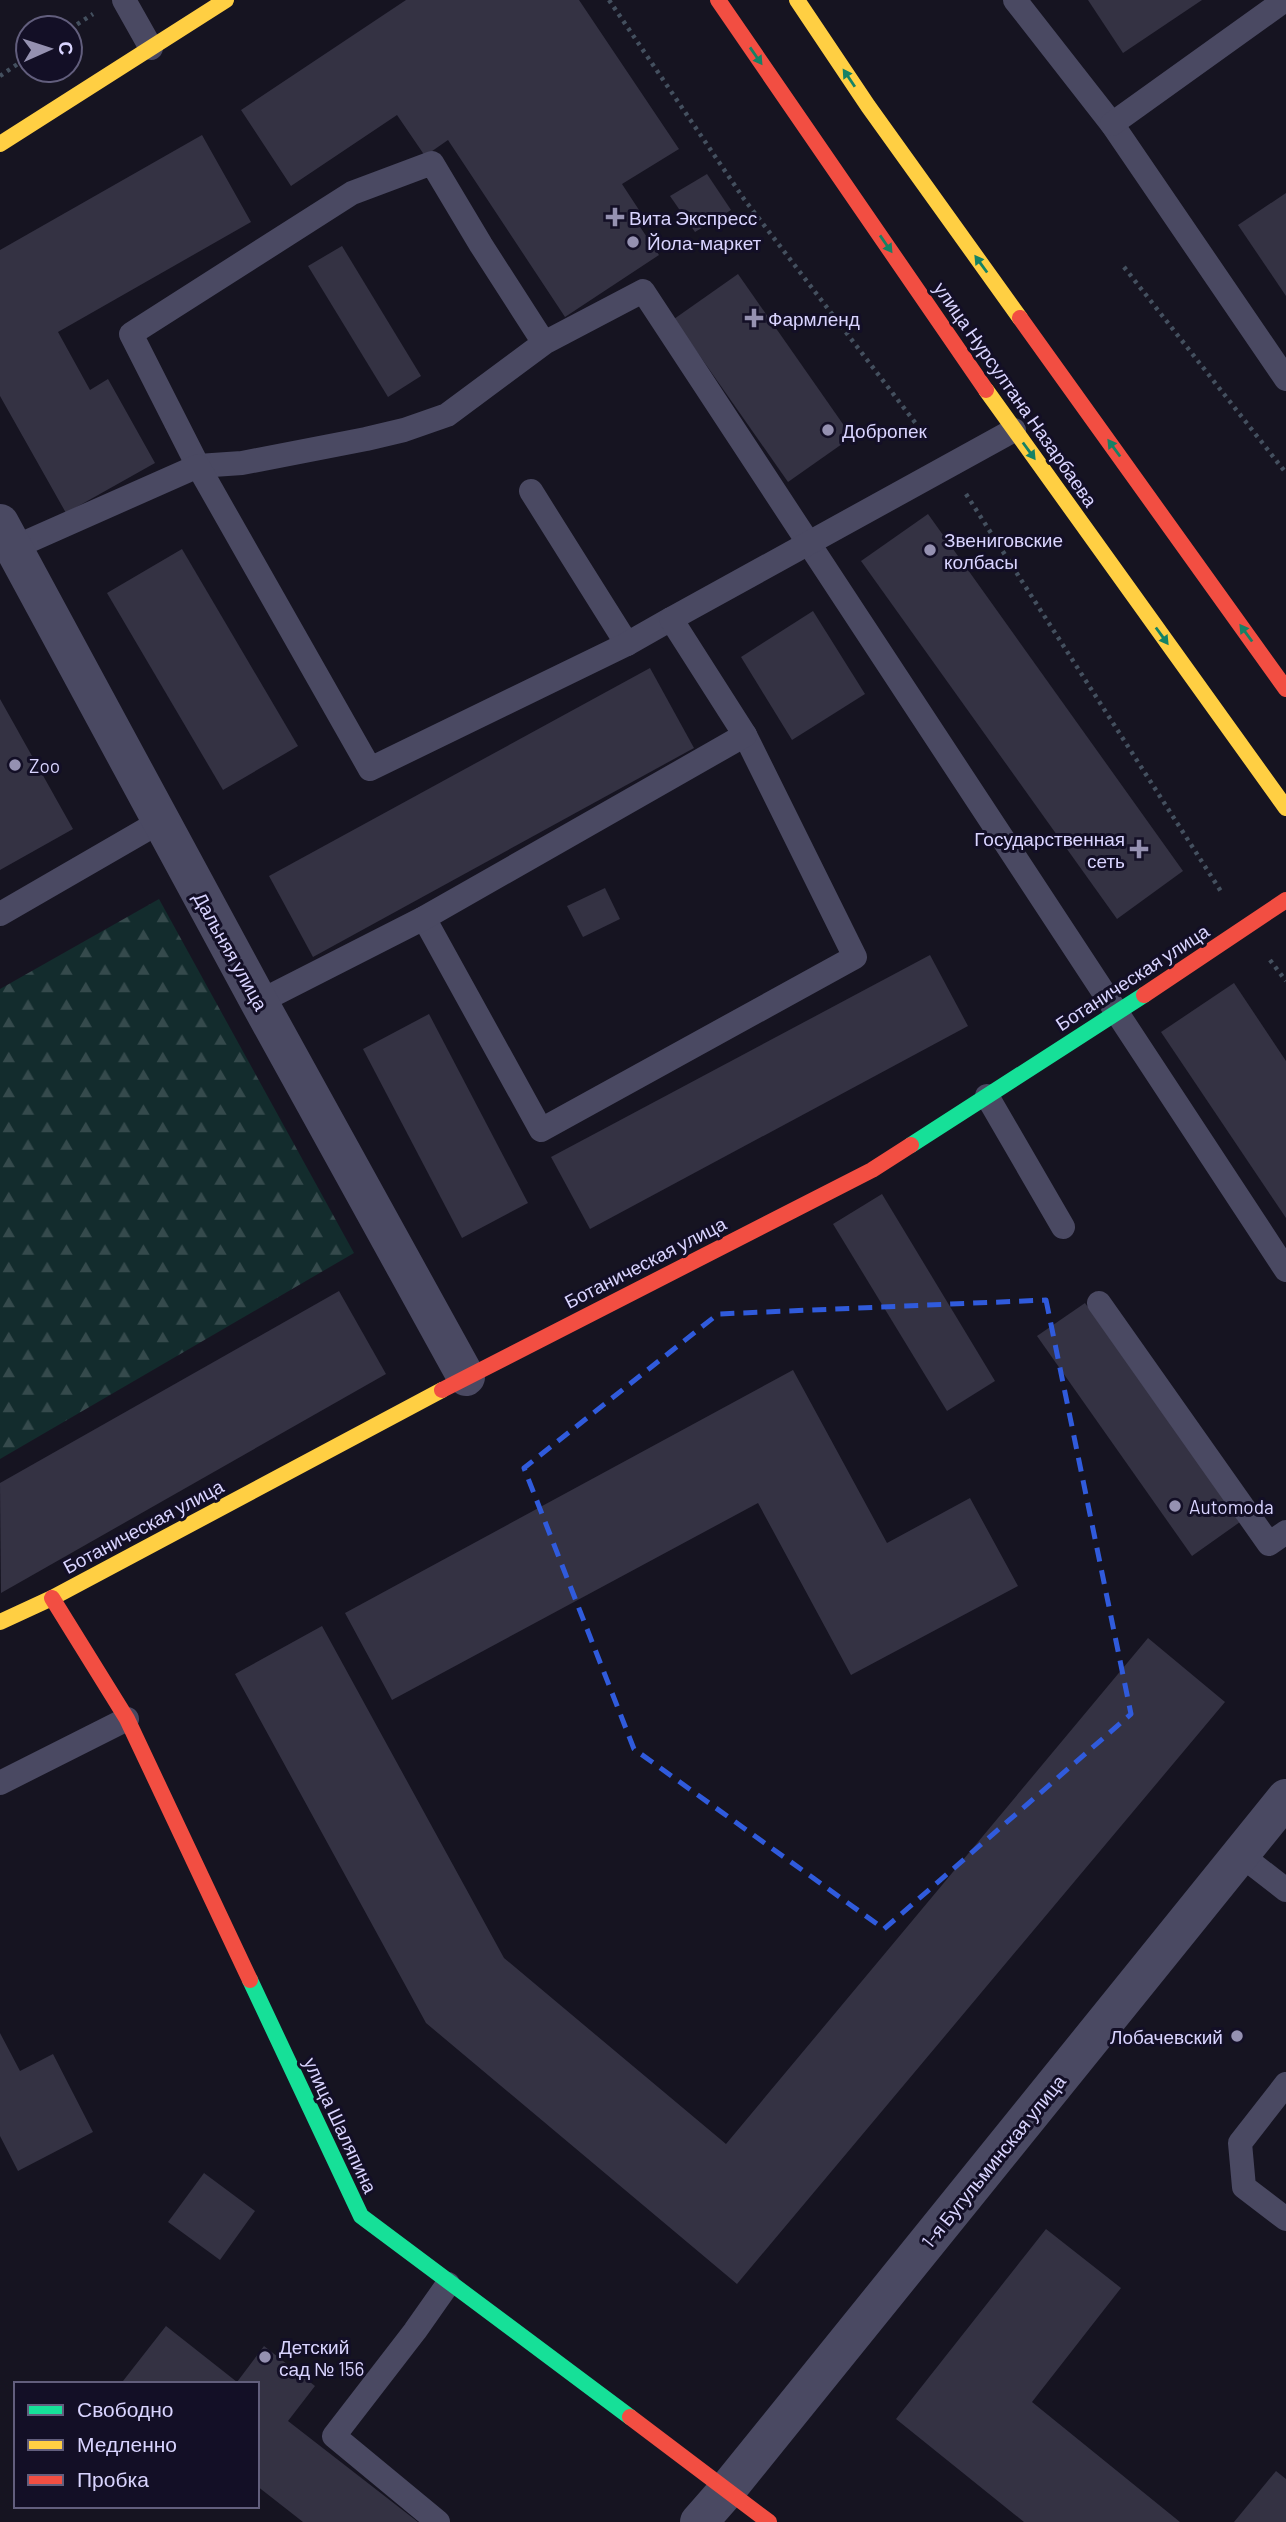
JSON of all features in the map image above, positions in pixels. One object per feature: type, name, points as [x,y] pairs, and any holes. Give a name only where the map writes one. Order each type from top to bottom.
[{"type":"street","points":[[2,139],[226,0]]},
{"type":"street","name":"улица Нурсултана Назарбаева","points":[[718,0],[1014,430],[1286,808]]},
{"type":"street","points":[[797,0],[868,106],[1286,689]]},
{"type":"street","name":"Дальняя улица","points":[[6,536],[466,1377]]},
{"type":"street","name":"Ботаническая улица","points":[[0,1622],[52,1598],[466,1377],[872,1170],[1286,900]]},
{"type":"street","name":"улица Шаляпина","points":[[52,1598],[127,1719],[361,2216],[448,2284],[769,2522]]},
{"type":"street","name":"1-я Бугульминская улица","points":[[699,2522],[1286,1798]]},
{"type":"lane","points":[[124,0],[151,48]]},
{"type":"lane","points":[[1015,0],[1112,124],[1285,373]]},
{"type":"lane","points":[[1112,124],[1285,0]]},
{"type":"lane","points":[[544,343],[432,163],[352,193],[131,334],[198,466],[370,769],[626,644],[1014,430]]},
{"type":"lane","points":[[6,536],[198,466],[242,463],[366,439],[447,415],[544,343],[643,291],[1286,1270]]},
{"type":"lane","points":[[531,491],[626,644]]},
{"type":"lane","points":[[424,918],[541,1130],[855,957],[745,735],[671,619]]},
{"type":"lane","points":[[259,1002],[424,918],[745,735]]},
{"type":"lane","points":[[0,914],[161,821]]},
{"type":"lane","points":[[987,1096],[1063,1227]]},
{"type":"lane","points":[[1099,1303],[1269,1544],[1286,1532]]},
{"type":"lane","points":[[0,1783],[127,1719]]},
{"type":"lane","points":[[1241,1855],[1286,1890]]},
{"type":"lane","points":[[1286,2084],[1240,2143],[1244,2187],[1286,2219]]},
{"type":"lane","points":[[438,2522],[334,2436],[448,2284]]},
{"type":"path","points":[[1124,267],[1286,473]]},
{"type":"highlighted area","points":[[1046,1300],[1131,1714],[884,1929],[634,1749],[524,1468],[718,1314]]},
{"type":"green space","points":[[159,899],[354,1253],[0,1459],[0,989]]},
{"type":"building","points":[[406,0],[579,0],[679,149],[622,184],[641,213],[634,218],[659,255],[565,317],[448,140],[425,156],[397,115],[291,186],[241,110]]},
{"type":"building","points":[[1088,0],[1202,0],[1123,53]]},
{"type":"building","points":[[202,135],[251,222],[58,332],[90,390],[108,379],[155,463],[66,513],[0,396],[0,250]]},
{"type":"building","points":[[707,174],[731,210],[695,232],[670,196]]},
{"type":"building","points":[[1286,193],[1286,296],[1238,225]]},
{"type":"building","points":[[342,246],[421,376],[388,397],[308,266]]},
{"type":"building","points":[[738,274],[852,437],[788,482],[674,319]]},
{"type":"building","points":[[928,514],[1183,871],[1117,919],[861,561]]},
{"type":"building","points":[[182,549],[298,746],[223,790],[107,593]]},
{"type":"building","points":[[813,611],[865,694],[792,740],[741,657]]},
{"type":"building","points":[[650,668],[694,748],[313,957],[269,876]]},
{"type":"building","points":[[0,699],[73,829],[0,870]]},
{"type":"building","points":[[605,888],[620,919],[583,937],[567,906]]},
{"type":"building","points":[[930,955],[968,1026],[590,1229],[551,1157]]},
{"type":"building","points":[[1234,983],[1286,1061],[1286,1218],[1161,1032]]},
{"type":"building","points":[[429,1014],[528,1203],[462,1238],[363,1049]]},
{"type":"building","points":[[882,1194],[995,1381],[947,1411],[833,1224]]},
{"type":"building","points":[[339,1291],[386,1374],[1,1593],[0,1483]]},
{"type":"building","points":[[1085,1303],[1240,1522],[1192,1556],[1037,1336]]},
{"type":"building","points":[[793,1370],[887,1543],[970,1498],[1018,1586],[851,1675],[758,1503],[392,1700],[345,1613]]},
{"type":"building","points":[[322,1626],[504,1958],[726,2144],[1148,1638],[1225,1702],[737,2284],[426,2023],[235,1674]]},
{"type":"building","points":[[0,2033],[20,2071],[53,2054],[93,2132],[18,2171],[0,2136]]},
{"type":"building","points":[[204,2173],[255,2211],[220,2260],[168,2222]]},
{"type":"building","points":[[1046,2229],[1121,2288],[1032,2402],[1180,2522],[1024,2522],[896,2419]]},
{"type":"building","points":[[166,2326],[237,2382],[124,2382]]},
{"type":"building","points":[[264,2346],[315,2386],[288,2421],[418,2522],[303,2522],[259,2488],[259,2382],[237,2382]]},
{"type":"building","points":[[1276,2471],[1286,2479],[1286,2522],[1234,2522]]},
{"type":"traffic: fast","points":[[911,1145],[1144,995]]},
{"type":"traffic: fast","points":[[250,1980],[361,2216],[630,2417]]},
{"type":"traffic: slow","points":[[0,144],[226,0]]},
{"type":"traffic: slow","points":[[797,0],[868,106],[1020,318]]},
{"type":"traffic: slow","points":[[986,390],[1286,808]]},
{"type":"traffic: slow","points":[[0,1622],[52,1598],[442,1390]]},
{"type":"traffic: jam","points":[[718,0],[986,390]]},
{"type":"traffic: jam","points":[[1020,318],[1286,689]]},
{"type":"traffic: jam","points":[[1144,995],[1286,900]]},
{"type":"traffic: jam","points":[[442,1390],[872,1170],[911,1145]]},
{"type":"traffic: jam","points":[[52,1598],[127,1719],[250,1980]]},
{"type":"traffic: jam","points":[[630,2417],[769,2522]]},
{"type":"place","name":"Вита Экспресс","points":[[615,217]]},
{"type":"place","name":"Йола-маркет","points":[[633,242]]},
{"type":"place","name":"Фармленд","points":[[754,318]]},
{"type":"place","name":"Добропек","points":[[828,430]]},
{"type":"place","name":"Звениговские колбасы","points":[[930,550]]},
{"type":"place","name":"Zoo","points":[[15,765]]},
{"type":"place","name":"Государственная сеть","points":[[1139,849]]},
{"type":"place","name":"Automoda","points":[[1175,1506]]},
{"type":"place","name":"Лобачевский","points":[[1237,2036]]},
{"type":"place","name":"Детский сад № 156","points":[[265,2357]]}]
